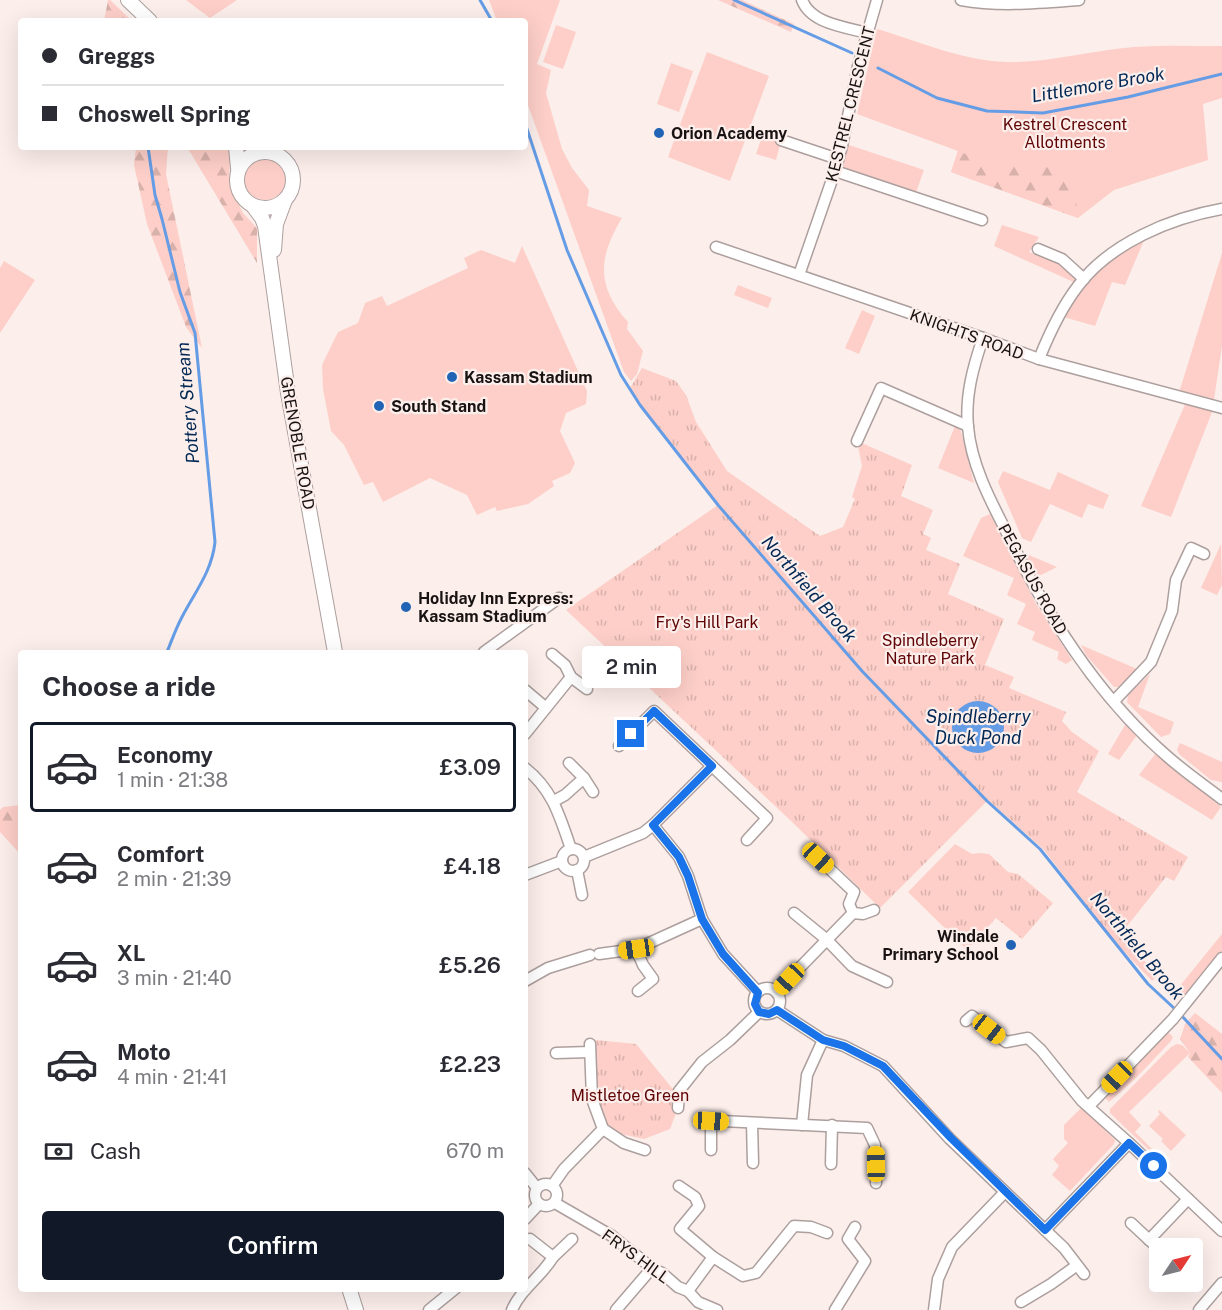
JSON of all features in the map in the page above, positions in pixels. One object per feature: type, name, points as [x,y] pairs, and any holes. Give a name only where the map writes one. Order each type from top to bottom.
[{"type":"street","points":[[128,0],[147,18]]},
{"type":"street","points":[[802,0],[817,18],[867,33]]},
{"type":"street","name":"KESTREL CRESCENT","points":[[799,275],[835,171],[858,66],[878,0]]},
{"type":"street","points":[[961,0],[1014,4],[1079,0]]},
{"type":"street","points":[[781,141],[838,159]]},
{"type":"street","points":[[236,150],[237,182],[240,193],[253,206],[269,208],[285,200],[293,187],[293,175],[278,155],[262,150]]},
{"type":"street","points":[[238,168],[246,158],[258,150]]},
{"type":"street","points":[[835,171],[982,220]]},
{"type":"street","name":"GRENOBLE ROAD","points":[[272,272],[276,224],[285,200]]},
{"type":"street","name":"GRENOBLE ROAD","points":[[253,206],[265,226],[288,393],[335,650]]},
{"type":"street","points":[[1039,359],[1059,316],[1078,285],[1106,258],[1149,230],[1184,218],[1222,209]]},
{"type":"street","name":"KNIGHTS ROAD","points":[[716,247],[1039,359],[1222,408]]},
{"type":"street","points":[[1038,249],[1062,259],[1084,279]]},
{"type":"street","name":"PEGASUS ROAD","points":[[983,338],[972,372],[968,426],[973,452],[989,497],[1033,586],[1066,640],[1114,701],[1166,756],[1222,799]]},
{"type":"street","points":[[857,441],[881,388],[968,426]]},
{"type":"street","points":[[1114,701],[1151,662],[1172,611],[1176,580],[1191,548],[1204,554]]},
{"type":"street","points":[[487,650],[560,597]]},
{"type":"street","name":"GRENOBLE ROAD","points":[[327,613],[328,650]]},
{"type":"street","points":[[552,654],[565,665],[571,676],[587,689]]},
{"type":"street","points":[[528,730],[571,676]]},
{"type":"street","points":[[528,693],[545,707]]},
{"type":"street","points":[[619,746],[654,711],[767,818],[747,840]]},
{"type":"street","points":[[569,763],[584,778],[593,792]]},
{"type":"street","points":[[584,857],[643,833],[712,766]]},
{"type":"street","points":[[528,770],[537,778],[554,801],[571,849]]},
{"type":"street","points":[[554,801],[565,795],[584,778]]},
{"type":"street","points":[[653,825],[679,857],[688,876],[702,919],[723,954],[758,993]]},
{"type":"street","points":[[571,849],[580,851],[584,857],[583,865],[577,870],[566,869],[562,861],[564,854],[571,849]]},
{"type":"street","points":[[818,858],[854,892],[849,904],[853,913]]},
{"type":"street","points":[[528,874],[562,861]]},
{"type":"street","points":[[577,870],[582,895]]},
{"type":"street","points":[[776,992],[853,913],[863,914],[874,910]]},
{"type":"street","points":[[794,913],[826,939],[852,966],[887,982]]},
{"type":"street","points":[[528,979],[548,968],[594,955],[636,949],[702,919]]},
{"type":"street","points":[[636,949],[653,979],[638,991]]},
{"type":"street","points":[[1089,1106],[1175,1017],[1222,958]]},
{"type":"street","points":[[766,988],[776,992],[780,999],[777,1010],[769,1014],[759,1012],[755,1004],[758,993],[766,988]]},
{"type":"street","points":[[777,1010],[823,1040],[844,1046],[883,1066],[951,1138],[1064,1248],[1080,1270],[1021,1302]]},
{"type":"street","points":[[678,1108],[679,1091],[702,1062],[730,1040],[759,1012]]},
{"type":"street","points":[[966,1021],[972,1016],[1006,1042],[1028,1038],[1041,1050],[1082,1101],[1222,1231]]},
{"type":"street","points":[[802,1125],[807,1075],[823,1040]]},
{"type":"street","points":[[556,1053],[590,1048],[592,1099],[603,1129],[624,1143],[645,1150]]},
{"type":"street","points":[[711,1150],[706,1121],[866,1125],[875,1145],[876,1183]]},
{"type":"street","points":[[752,1123],[753,1163]]},
{"type":"street","points":[[831,1164],[832,1125]]},
{"type":"street","points":[[552,1186],[564,1169],[603,1129]]},
{"type":"street","points":[[1045,1230],[1129,1143]]},
{"type":"street","points":[[528,1177],[537,1188]]},
{"type":"street","points":[[544,1184],[552,1186],[557,1193],[555,1203],[548,1206],[539,1204],[535,1197],[537,1188],[544,1184]]},
{"type":"street","points":[[680,1186],[695,1197],[699,1206],[680,1229],[712,1257],[742,1276],[756,1273],[794,1226],[811,1227],[827,1233]]},
{"type":"street","points":[[934,1310],[938,1279],[951,1247],[1005,1192]]},
{"type":"street","points":[[1151,1238],[1188,1199]]},
{"type":"street","name":"FRYS HILL","points":[[555,1203],[612,1236],[678,1287],[688,1291],[698,1302],[717,1310]]},
{"type":"street","points":[[528,1216],[539,1204]]},
{"type":"street","points":[[1131,1223],[1149,1240]]},
{"type":"street","points":[[835,1310],[870,1263],[848,1239],[855,1227]]},
{"type":"street","points":[[530,1239],[553,1257]]},
{"type":"street","points":[[528,1288],[547,1268],[553,1257],[572,1239]]},
{"type":"street","points":[[688,1291],[712,1257]]},
{"type":"street","points":[[616,1310],[652,1268]]},
{"type":"street","points":[[1199,1310],[1222,1283]]},
{"type":"street","points":[[345,1310],[347,1292]]},
{"type":"street","points":[[349,1292],[356,1310]]},
{"type":"street","points":[[429,1310],[450,1292]]},
{"type":"street","points":[[512,1310],[515,1302],[524,1292]]},
{"type":"green space","points":[[108,0],[110,0],[129,18],[105,18]]},
{"type":"green space","points":[[186,0],[237,0],[210,18]]},
{"type":"green space","points":[[489,0],[560,0],[537,64],[551,70],[546,93],[562,149],[572,168],[589,190],[587,206],[622,218],[608,246],[604,272],[610,296],[628,322],[627,329],[643,351],[637,374],[631,381],[624,372],[528,105],[528,18],[496,18]]},
{"type":"green space","points":[[718,0],[742,0],[794,24],[791,32]]},
{"type":"green space","points":[[556,25],[576,32],[563,69],[543,62]]},
{"type":"green space","name":"Kestrel Crescent Allotments","points":[[877,29],[941,50],[973,58],[1006,62],[1022,62],[1134,47],[1222,46],[1222,98],[1203,104],[1208,160],[1114,190],[1078,218],[951,172],[958,151],[857,114]]},
{"type":"green space","points":[[707,52],[769,76],[730,181],[668,157]]},
{"type":"green space","points":[[671,63],[693,71],[679,112],[657,104]]},
{"type":"green space","points":[[765,128],[783,134],[776,160],[756,154]]},
{"type":"green space","points":[[846,144],[924,170],[915,195],[838,170]]},
{"type":"green space","points":[[136,150],[168,150],[166,174],[202,348],[186,327],[147,224],[134,165]]},
{"type":"green space","points":[[189,150],[231,150],[229,176],[235,197],[243,213],[257,228],[257,263]]},
{"type":"green space","points":[[958,151],[997,166],[1034,168],[1072,166],[1078,218],[951,172]]},
{"type":"green space","points":[[265,158],[280,164],[286,179],[280,194],[265,200],[250,194],[244,179],[250,164]]},
{"type":"green space","points":[[1002,225],[1039,237],[1029,252],[1088,274],[1148,231],[1125,285],[1112,282],[1095,326],[1060,316],[1078,284],[994,246]]},
{"type":"green space","name":"Kassam Stadium","points":[[522,246],[587,391],[586,404],[566,413],[560,431],[575,463],[570,473],[552,481],[554,486],[528,504],[497,511],[495,507],[477,515],[467,495],[430,478],[383,502],[373,482],[364,485],[344,445],[331,431],[323,389],[322,365],[338,332],[358,323],[365,303],[382,296],[387,306],[468,268],[464,258],[481,250],[515,263]]},
{"type":"green space","points":[[1222,253],[1222,346],[1213,406],[1178,396]]},
{"type":"green space","points":[[4,261],[35,280],[0,333],[0,268]]},
{"type":"green space","points":[[738,285],[772,298],[768,308],[734,295]]},
{"type":"green space","points":[[862,310],[875,316],[859,354],[845,348]]},
{"type":"green space","points":[[642,368],[676,381],[686,395],[696,422],[727,471],[820,536],[843,527],[855,499],[852,497],[862,466],[857,441],[912,465],[901,496],[933,510],[923,534],[931,538],[926,550],[960,564],[948,594],[1004,619],[985,665],[1014,677],[1009,688],[1066,712],[1062,721],[1072,732],[1099,751],[1077,792],[1188,857],[1174,881],[1166,877],[1120,935],[1158,975],[1152,981],[1111,938],[1044,850],[988,800],[880,908],[789,819],[566,610],[718,505],[640,405],[630,388]]},
{"type":"green space","points":[[1187,400],[1214,407],[1171,517],[1141,506]]},
{"type":"green space","points":[[955,426],[960,428],[974,483],[938,468]]},
{"type":"green space","points":[[1003,471],[1050,490],[1058,472],[1109,495],[1103,509],[1088,504],[1082,518],[1050,504],[1031,542],[1022,538],[998,482]]},
{"type":"green space","points":[[990,514],[1035,602],[1072,660],[1066,664],[1057,659],[1059,652],[1032,640],[1035,632],[1017,624],[1026,604],[1007,595],[1014,578],[963,556],[981,518]]},
{"type":"green space","points":[[1221,544],[1222,585],[1217,595],[1201,588]]},
{"type":"green space","points":[[1029,555],[1057,567],[1041,575],[1036,574],[1027,559]]},
{"type":"green space","points":[[1081,645],[1137,669],[1118,687],[1114,687],[1086,655]]},
{"type":"green space","points":[[1150,674],[1138,707],[1174,722],[1170,734],[1161,737],[1127,702],[1128,695]]},
{"type":"green space","points":[[1125,725],[1137,735],[1119,760],[1108,754]]},
{"type":"green space","points":[[1180,743],[1222,762],[1222,782],[1211,780],[1179,754],[1177,749]]},
{"type":"green space","points":[[1156,753],[1221,807],[1212,820],[1139,775]]},
{"type":"green space","points":[[18,805],[18,852],[0,832],[0,810],[3,807]]},
{"type":"green space","points":[[955,844],[972,854],[989,854],[1008,872],[1018,874],[1053,903],[1022,939],[996,918],[967,950],[908,892]]},
{"type":"green space","points":[[1222,934],[1222,950],[1183,998],[1175,992]]},
{"type":"green space","points":[[1195,1013],[1222,1034],[1222,1093],[1188,1057],[1190,1053],[1180,1039],[1185,1024]]},
{"type":"green space","points":[[1166,1030],[1173,1037],[1171,1041],[1137,1077],[1109,1102],[1103,1096]]},
{"type":"green space","name":"Mistletoe Green","points":[[596,1040],[636,1044],[672,1088],[679,1091],[678,1108],[670,1129],[644,1139],[621,1134],[624,1143],[598,1117],[590,1044]]},
{"type":"green space","points":[[1177,1044],[1182,1045],[1190,1053],[1129,1112],[1141,1125],[1135,1132],[1170,1167],[1169,1169],[1110,1113],[1110,1109],[1171,1047]]},
{"type":"green space","points":[[1082,1107],[1115,1140],[1114,1144],[1070,1191],[1052,1175],[1059,1166],[1053,1159],[1068,1143],[1064,1139],[1064,1125]]},
{"type":"green space","points":[[1159,1110],[1186,1135],[1171,1151],[1161,1141],[1163,1139],[1149,1126],[1160,1114]]},
{"type":"water","name":"Spindleberry Duck Pond","points":[[978,701],[988,703],[996,709],[1002,717],[1004,727],[1002,737],[996,745],[988,751],[978,753],[968,751],[960,745],[954,737],[952,727],[954,717],[960,709],[968,703]]},
{"type":"waterway","name":"Northfield Brook","points":[[480,0],[490,18]]},
{"type":"waterway","name":"Littlemore Brook","points":[[734,0],[852,53]]},
{"type":"waterway","name":"Littlemore Brook","points":[[878,68],[937,98],[987,111],[1043,113],[1128,97],[1222,74]]},
{"type":"waterway","name":"Northfield Brook","points":[[528,132],[567,250],[621,375],[640,405],[718,505],[862,671],[987,801],[1040,849],[1148,984],[1176,1010]]},
{"type":"waterway","name":"Pottery Stream","points":[[148,150],[155,195],[180,292],[195,333],[215,542],[207,572],[180,621],[168,650]]},
{"type":"waterway","name":"Northfield Brook","points":[[1180,1014],[1222,1059]]},
{"type":"place","name":"Orion Academy","points":[[659,133]]},
{"type":"place","name":"Kassam Stadium","points":[[452,377]]},
{"type":"place","name":"South Stand","points":[[379,406]]},
{"type":"place","name":"Holiday Inn Express: Kassam Stadium","points":[[406,607]]},
{"type":"place","name":"Windale Primary School","points":[[1011,945]]},
{"type":"route","points":[[631,734],[654,711],[712,766],[653,825],[679,857],[688,876],[702,919],[723,954],[758,993],[754,999],[759,1012],[769,1014],[777,1010],[823,1040],[844,1046],[883,1066],[951,1138],[1045,1230],[1129,1143],[1154,1166]]},
{"type":"park label","name":"Fry's Hill Park","points":[[707,622]]},
{"type":"park label","name":"Spindleberry Nature Park","points":[[930,649]]}]
